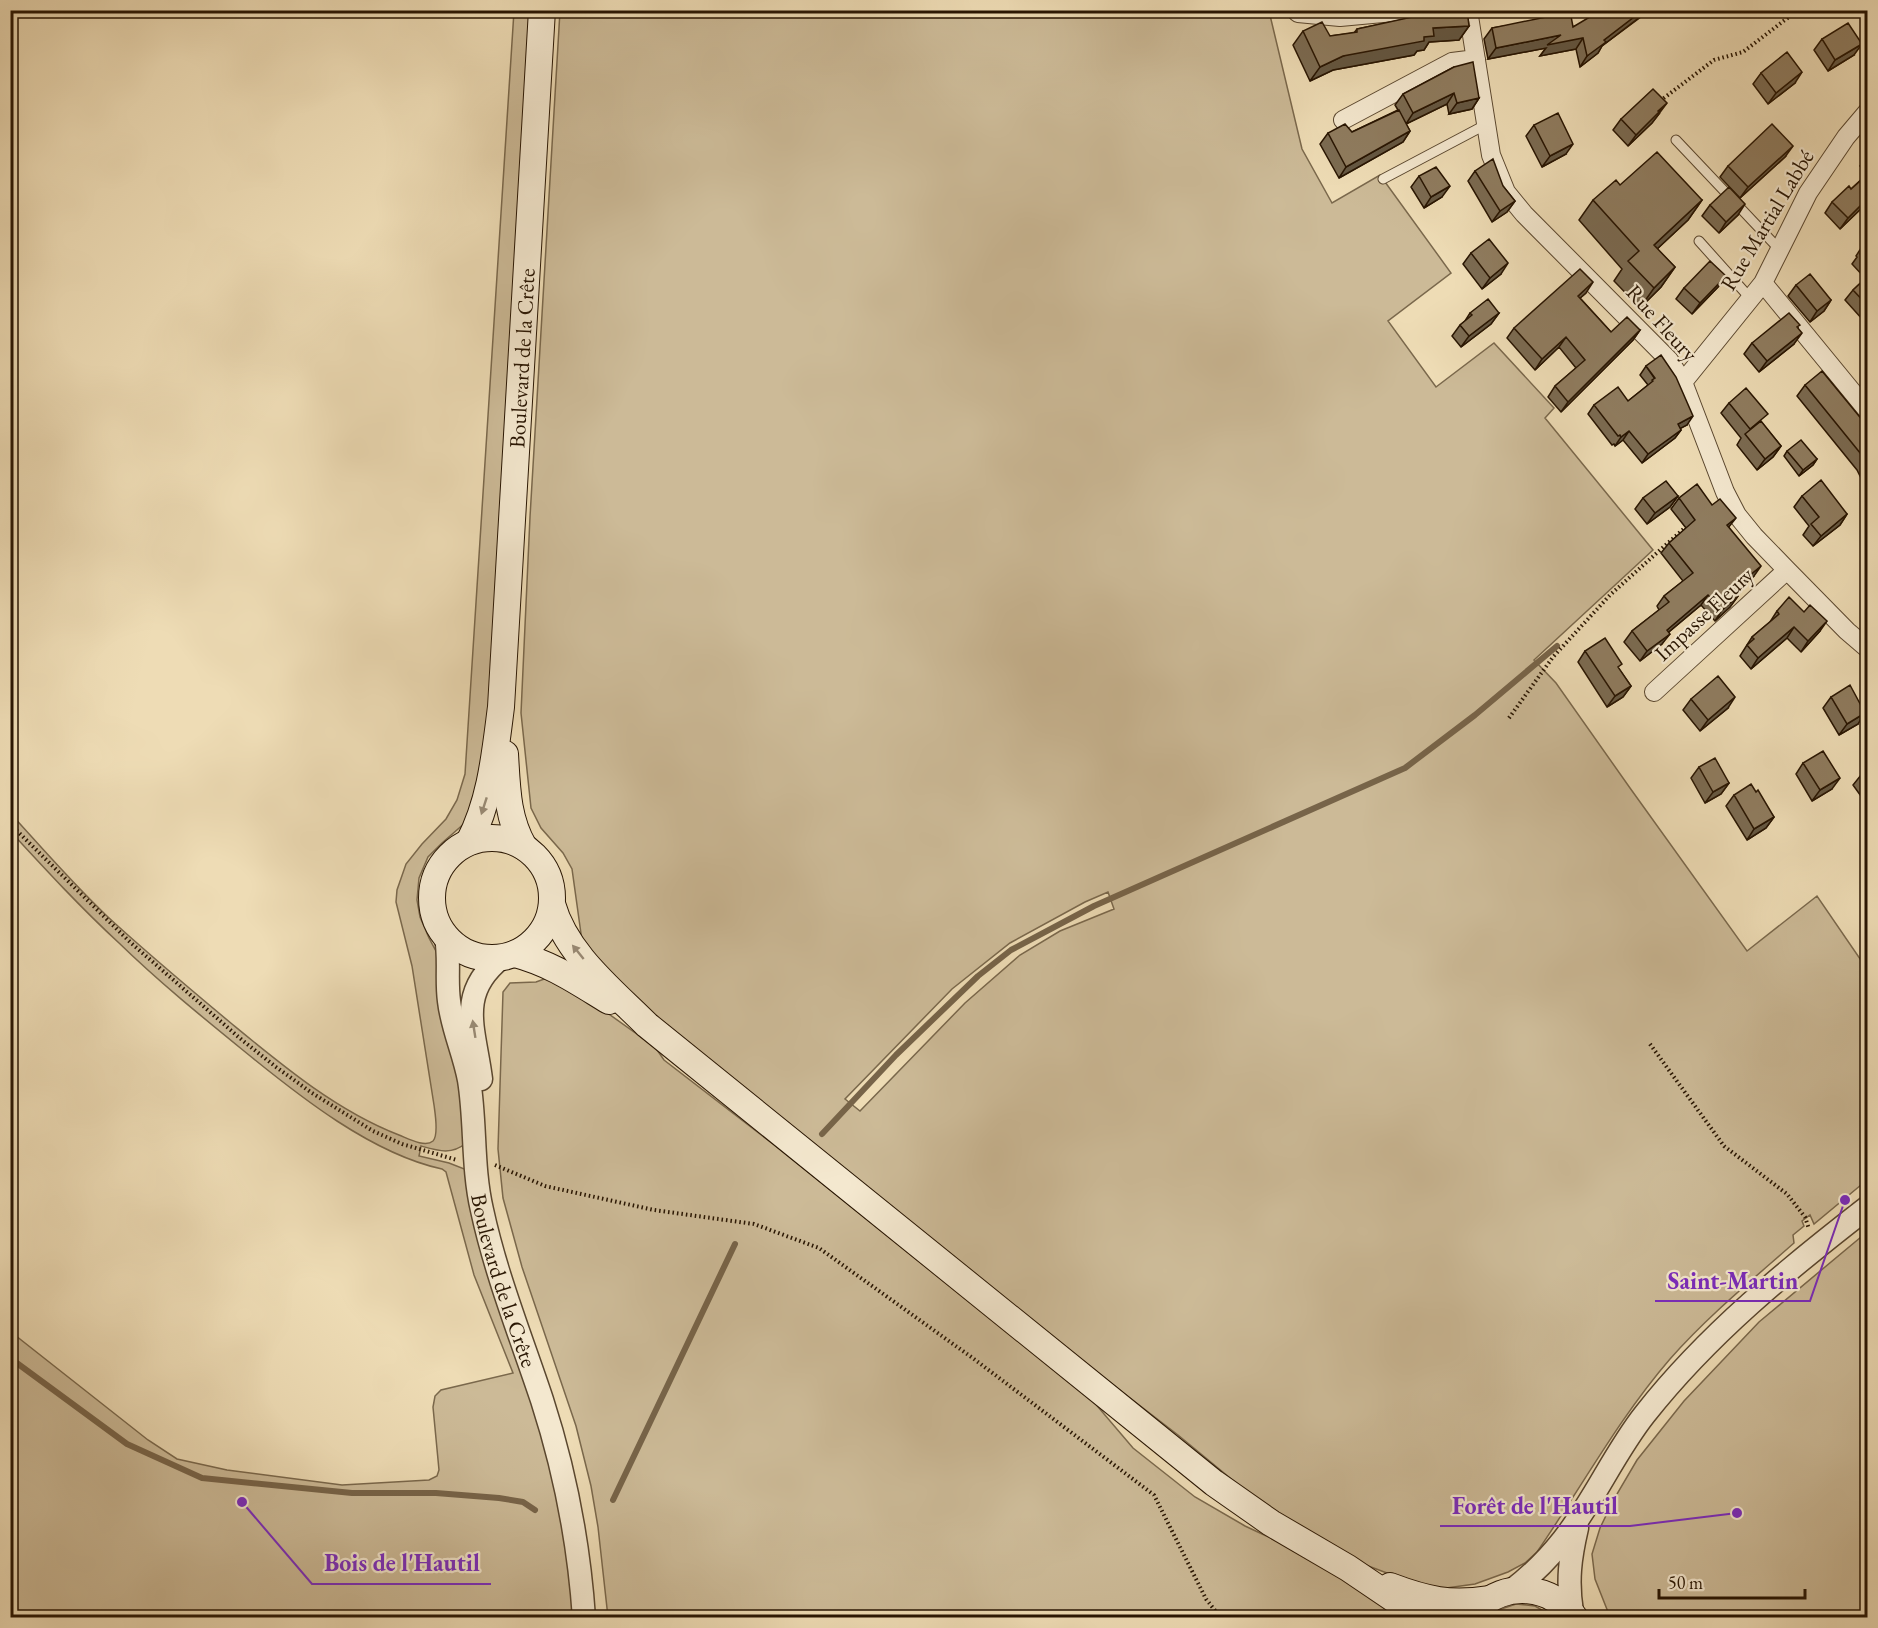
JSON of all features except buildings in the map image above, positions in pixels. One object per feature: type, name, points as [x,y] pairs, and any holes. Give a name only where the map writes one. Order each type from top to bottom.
[{"type":"main road","name":"Boulevard de la Crête","points":[[469,842],[489,792],[501,707],[542,10]]},
{"type":"main road","name":"Boulevard de la Crête","points":[[501,707],[508,803],[512,821],[524,847]]},
{"type":"main road","points":[[647,1025],[553,967],[536,960],[508,956],[489,958],[465,952],[446,938],[435,920],[431,899],[435,879],[451,853],[469,842],[491,837],[514,842],[535,855],[549,877],[552,904],[560,925],[572,946],[593,971],[647,1025],[1214,1484],[1271,1523],[1422,1617]]},
{"type":"main road","points":[[508,956],[537,939],[550,916],[552,904]]},
{"type":"main road","points":[[1348,1569],[1429,1599],[1465,1603],[1525,1590],[1551,1596],[1574,1615]]},
{"type":"main road","points":[[1471,1617],[1479,1607],[1500,1595]]},
{"type":"street","points":[[1295,10],[1298,13],[1340,17],[1415,10]]},
{"type":"street","name":"Rue Fleury","points":[[1468,10],[1491,155],[1506,192],[1669,360],[1683,382],[1725,492],[1737,514],[1786,570],[1847,631],[1868,648]]},
{"type":"street","points":[[1343,120],[1452,62],[1476,59]]},
{"type":"street","name":"Rue Martial Labbé","points":[[1683,382],[1763,283],[1808,193],[1846,137],[1868,111]]},
{"type":"street","points":[[1763,283],[1868,411]]},
{"type":"street","name":"Impasse Fleury","points":[[1653,692],[1786,570]]},
{"type":"street","name":"Boulevard de la Crête","points":[[446,938],[448,1000],[469,1080],[480,1163],[501,1245],[573,1465],[585,1524],[595,1617]]},
{"type":"street","name":"Boulevard de la Crête","points":[[508,956],[492,965],[479,981],[471,1007],[481,1078],[481,1209],[558,1453],[577,1543],[584,1617]]},
{"type":"street","points":[[1500,1595],[1546,1561],[1564,1539],[1634,1428],[1670,1383],[1757,1299],[1868,1207]]},
{"type":"street","points":[[1574,1615],[1568,1591],[1570,1560],[1580,1516]]},
{"type":"lane","points":[[1383,179],[1487,124]]},
{"type":"lane","points":[[1676,140],[1779,250]]},
{"type":"lane","points":[[1699,241],[1750,298]]},
{"type":"path","points":[[1652,106],[1714,60],[1743,52],[1798,10]]},
{"type":"path","points":[[1509,718],[1553,657],[1610,595],[1690,523]]},
{"type":"path","points":[[10,824],[130,942],[242,1040],[312,1093],[374,1131],[430,1154],[494,1165],[545,1186],[654,1210],[754,1224],[819,1248],[974,1359],[1154,1495],[1206,1599],[1221,1617]]},
{"type":"path","points":[[1650,1044],[1724,1146],[1787,1194],[1805,1217],[1816,1249]]},
{"type":"shaded area","points":[[1149,10],[1153,14],[1161,15],[1216,11],[1269,11],[1302,149],[1332,203],[1380,175],[1451,273],[1388,321],[1436,387],[1494,343],[1554,408],[1545,418],[1653,550],[1534,660],[1556,683],[1747,951],[1817,896],[1867,969],[1867,1180],[1814,1224],[1810,1215],[1802,1221],[1804,1226],[1793,1235],[1794,1243],[1715,1313],[1670,1359],[1617,1429],[1537,1552],[1525,1563],[1475,1584],[1432,1590],[1363,1564],[1252,1496],[660,1021],[583,948],[572,869],[563,853],[541,828],[531,808],[521,713],[530,517],[560,11]],"holes":[[[1108,892],[1114,909],[1060,931],[1020,955],[965,1003],[860,1111],[845,1099],[952,989],[1010,943]]]},
{"type":"shaded area","points":[[514,11],[531,11],[492,664],[484,760],[466,822],[428,857],[419,878],[417,900],[420,917],[437,953],[459,1061],[466,1143],[450,1151],[421,1146],[419,1156],[467,1170],[554,1467],[578,1617],[11,1617],[11,1332],[148,1440],[177,1459],[227,1470],[342,1485],[429,1480],[437,1476],[439,1470],[433,1407],[435,1396],[441,1390],[513,1373],[474,1275],[446,1172],[389,1151],[337,1121],[288,1086],[212,1025],[164,985],[64,889],[11,832],[11,814],[108,917],[185,985],[291,1071],[332,1100],[376,1125],[416,1142],[430,1143],[433,1141],[436,1129],[434,1105],[412,966],[396,902],[397,890],[406,864],[446,819],[457,800],[465,774]]},
{"type":"shaded area","points":[[547,978],[578,992],[655,1047],[664,1060],[773,1144],[1093,1401],[1133,1448],[1195,1497],[1245,1526],[1277,1541],[1405,1617],[608,1617],[591,1486],[576,1426],[522,1267],[503,1198],[498,1149],[503,992],[510,983],[536,982]]},
{"type":"shaded area","points":[[1867,1232],[1867,1617],[1610,1617],[1595,1579],[1592,1554],[1600,1528],[1637,1460],[1684,1401],[1759,1322]]},
{"type":"shaded area","points":[[1516,1604],[1535,1606],[1554,1617],[1490,1617],[1498,1610]]},
{"type":"waterway","points":[[822,1134],[896,1055],[978,976],[1011,950],[1094,906],[1405,768],[1475,715],[1557,646]]},
{"type":"waterway","points":[[613,1500],[735,1244]]},
{"type":"waterway","points":[[10,1358],[127,1444],[202,1478],[352,1493],[436,1493],[499,1498],[523,1502],[535,1510]]},
{"type":"place","name":"Saint-Martin","points":[[1845,1200]]},
{"type":"place","name":"Bois de l'Hautil","points":[[242,1502]]},
{"type":"place","name":"Forêt de l'Hautil","points":[[1737,1513]]}]
